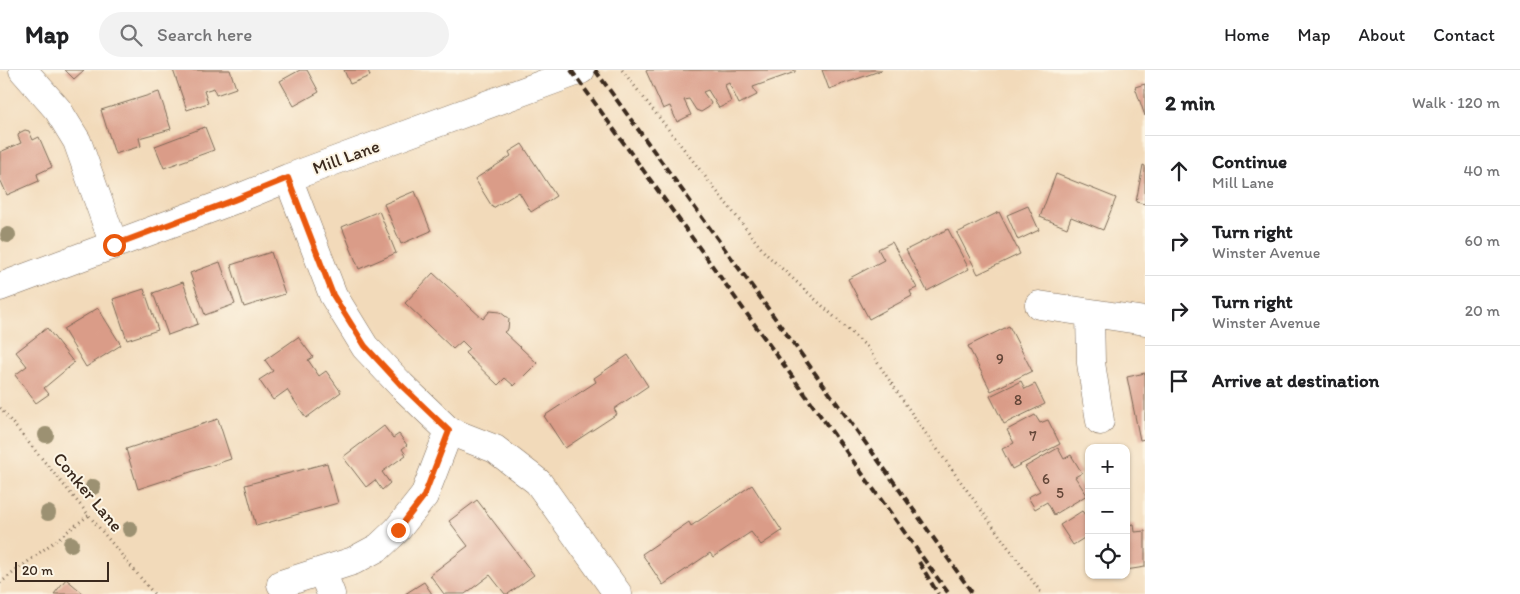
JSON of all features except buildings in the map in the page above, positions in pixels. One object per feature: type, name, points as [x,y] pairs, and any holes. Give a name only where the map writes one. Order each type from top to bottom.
[{"type":"street","points":[[23,70],[58,110],[77,141],[114,245]]},
{"type":"street","name":"Mill Lane","points":[[0,287],[581,70]]},
{"type":"street","points":[[288,178],[333,295],[365,346],[401,385],[449,431],[495,449],[538,482],[618,594]]},
{"type":"street","points":[[1039,305],[1145,321]]},
{"type":"street","points":[[1090,314],[1091,363],[1100,421]]},
{"type":"street","points":[[281,584],[326,582],[353,561],[379,548],[398,530],[424,496],[449,431]]},
{"type":"path","points":[[622,70],[765,253],[867,347],[919,424],[1042,594]]},
{"type":"path","name":"Conker Lane","points":[[0,408],[154,594]]},
{"type":"path","points":[[0,583],[88,515]]},
{"type":"railway","points":[[571,70],[949,594]]},
{"type":"railway","points":[[595,70],[973,594]]},
{"type":"railway","points":[[919,562],[938,594]]},
{"type":"route","points":[[114,245],[288,178],[333,295],[365,346],[401,385],[449,431],[424,496],[398,530]]}]
